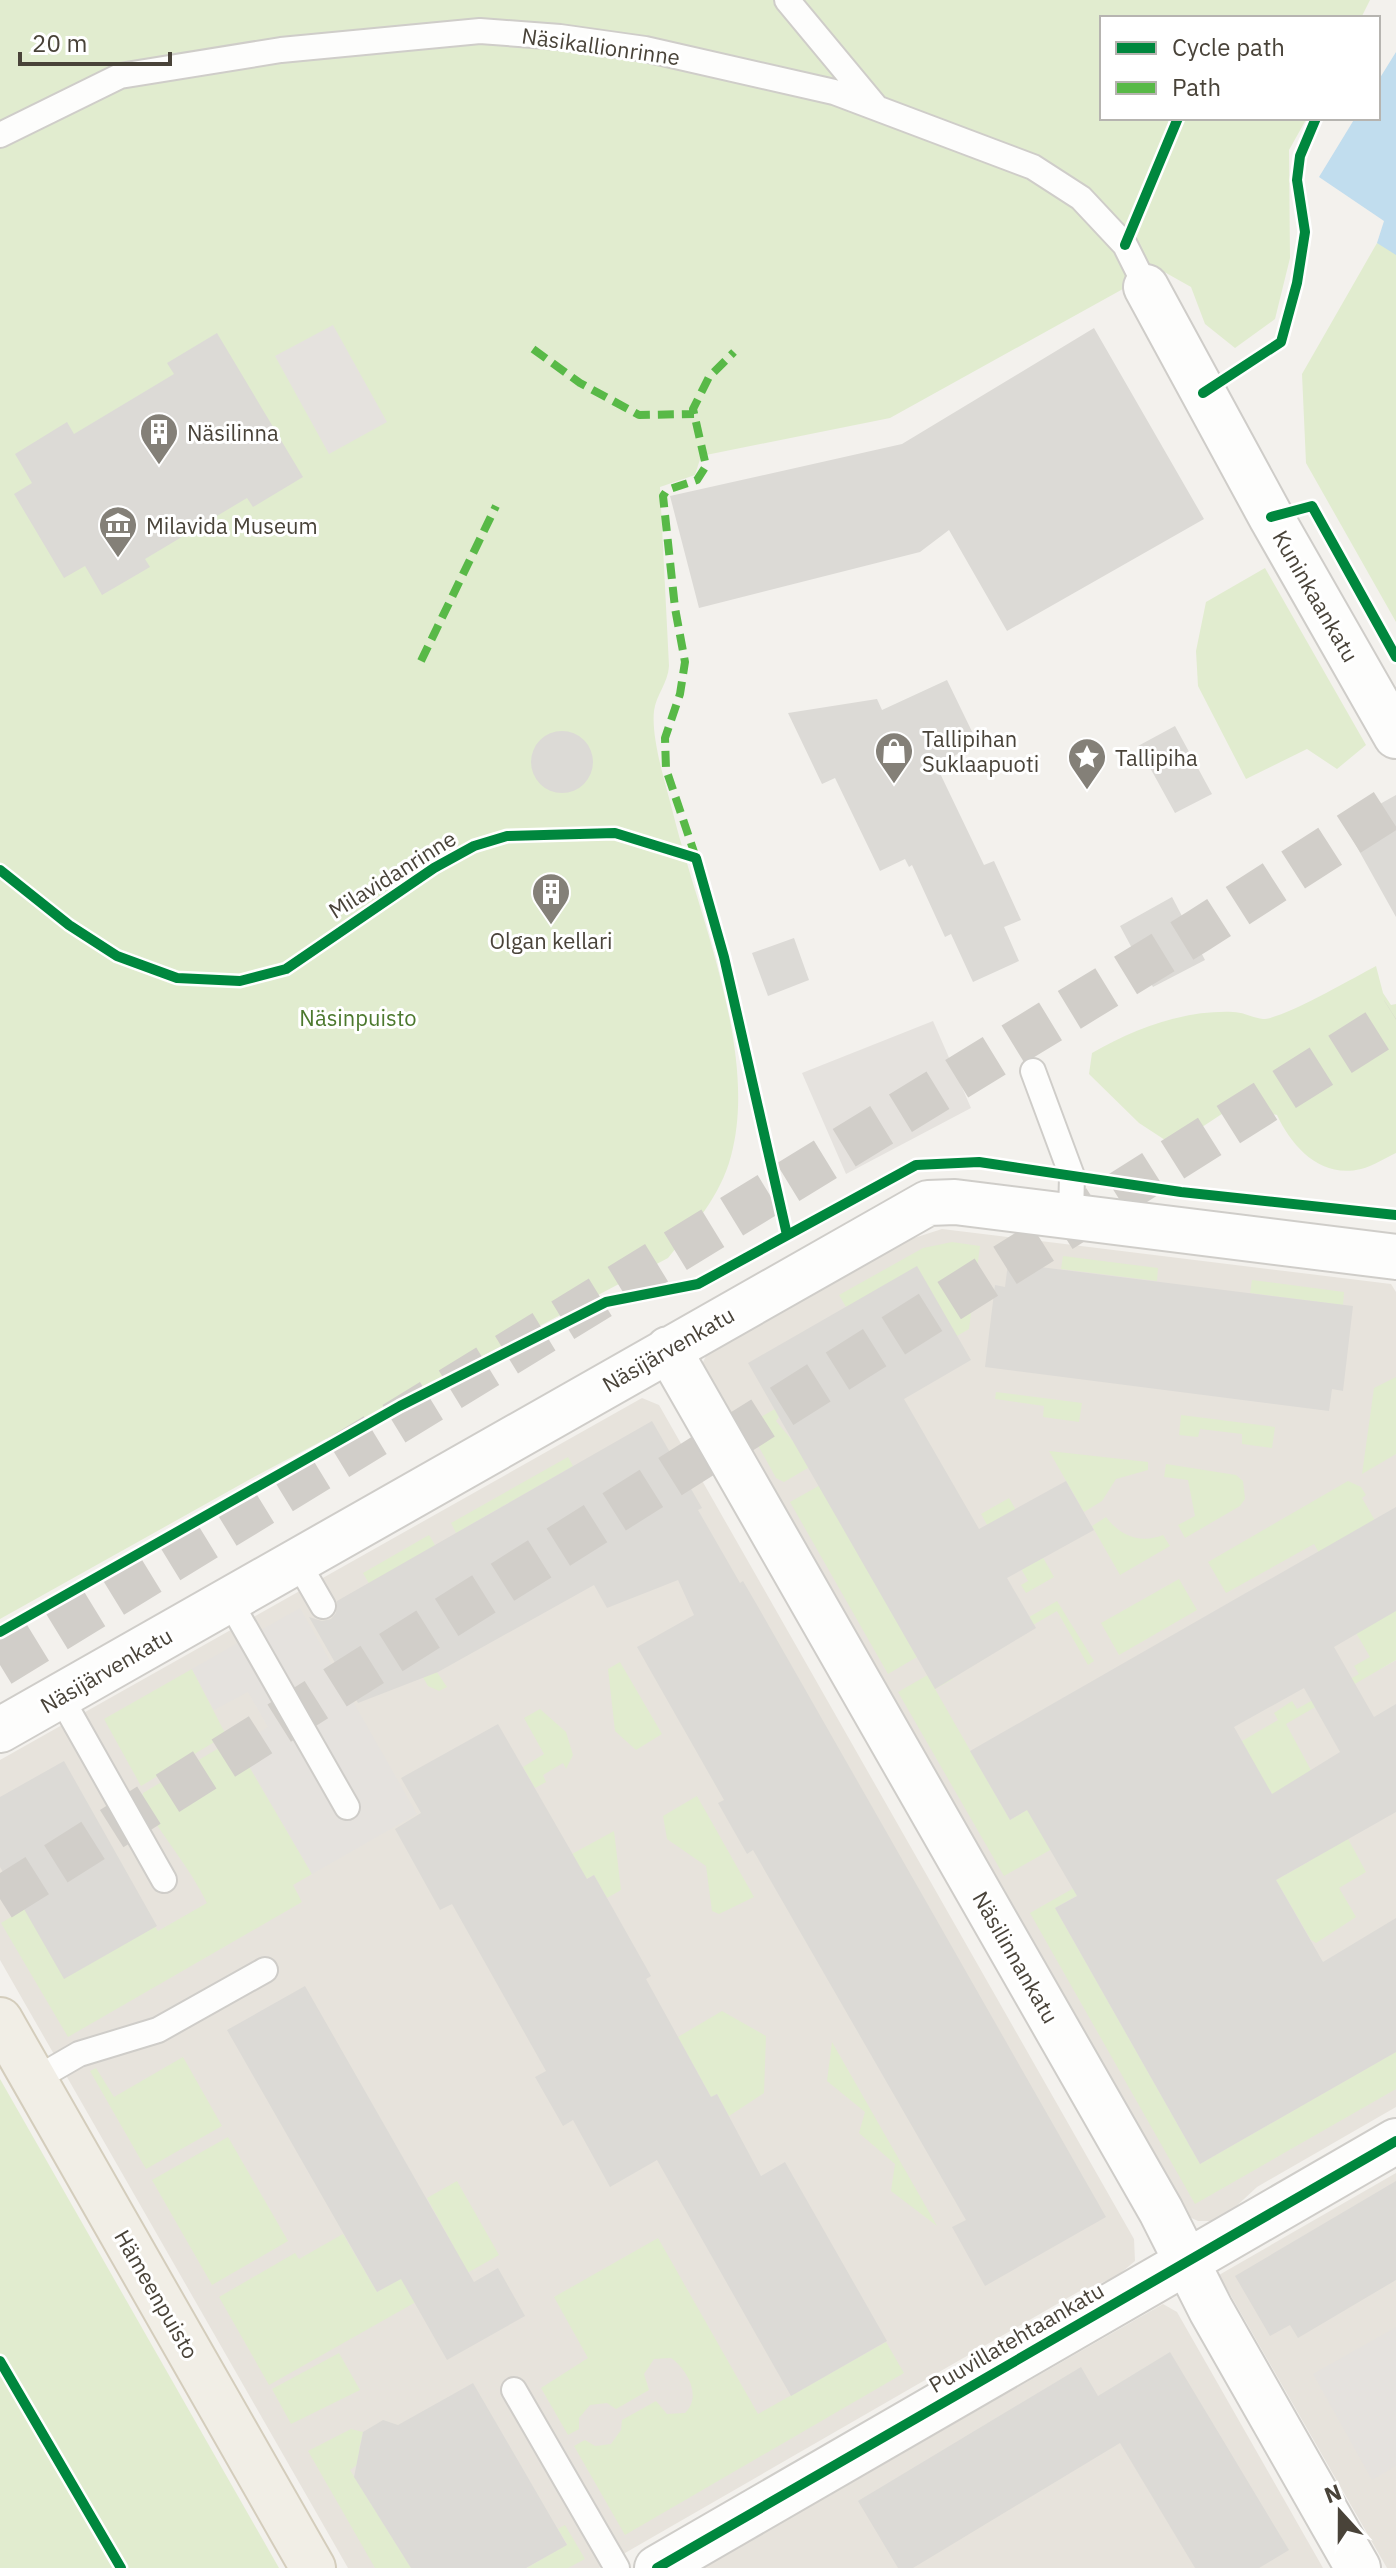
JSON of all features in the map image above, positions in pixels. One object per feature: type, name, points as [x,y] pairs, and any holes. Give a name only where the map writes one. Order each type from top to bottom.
[{"type":"main road","name":"Hämeenpuisto","points":[[0,2020],[313,2568]]},
{"type":"street","name":"Kuninkaankatu","points":[[1146,287],[1271,517],[1396,736]]},
{"type":"street","name":"Näsijärvenkatu","points":[[0,1730],[928,1203],[955,1202],[1396,1257]]},
{"type":"street","name":"Näsilinnankatu","points":[[668,1349],[1161,2211],[1186,2262],[1358,2568]]},
{"type":"street","name":"Puuvillatehtaankatu","points":[[657,2568],[1396,2141]]},
{"type":"lane","points":[[787,0],[812,26],[875,106]]},
{"type":"lane","name":"Näsikallionrinne","points":[[0,135],[120,76],[281,50],[480,31],[645,49],[834,92],[1033,167],[1081,198],[1125,245],[1146,287]]},
{"type":"lane","points":[[1033,1071],[1072,1176],[1071,1216]]},
{"type":"lane","points":[[297,1561],[323,1606]]},
{"type":"lane","points":[[229,1600],[347,1807]]},
{"type":"lane","points":[[60,1696],[164,1880]]},
{"type":"lane","points":[[34,2080],[79,2054],[158,2030],[265,1970]]},
{"type":"lane","points":[[514,2390],[617,2568]]},
{"type":"shaded area","points":[[333,325],[387,422],[329,454],[275,356]]},
{"type":"shaded area","points":[[933,1021],[971,1108],[846,1174],[802,1073]]},
{"type":"shaded area","points":[[942,1229],[1391,1284],[1396,1292],[1396,1573],[1378,1670],[1396,1660],[1396,2107],[1257,2187],[1231,2211],[1212,2221],[1198,2221],[1187,2216],[701,1366],[706,1356],[731,1341],[911,1239]]},
{"type":"shaded area","points":[[642,1398],[659,1405],[1134,2239],[1135,2261],[1116,2277],[1078,2292],[599,2568],[348,2568],[0,1960],[0,1760]]},
{"type":"shaded area","points":[[300,1608],[417,1814],[312,1874],[237,1745],[268,1727],[248,1692],[214,1710],[192,1669]]},
{"type":"shaded area","points":[[1396,2173],[1396,2568],[1387,2568],[1219,2275]]},
{"type":"shaded area","points":[[1163,2304],[1177,2312],[1323,2568],[702,2568]]},
{"type":"shaded area","points":[[1396,2327],[1396,2466],[1372,2480],[1313,2374]]},
{"type":"green space","name":"Näsinpuisto","points":[[0,0],[1370,0],[1362,16],[1100,16],[1100,120],[1306,120],[1289,150],[1290,258],[1275,319],[1235,348],[1205,324],[1191,287],[1159,269],[890,418],[701,456],[695,475],[660,487],[669,666],[655,705],[655,735],[732,1029],[738,1116],[731,1156],[720,1184],[705,1210],[668,1258],[254,1477],[0,1619]]},
{"type":"green space","points":[[1377,243],[1396,249],[1396,622],[1306,463],[1302,374]]},
{"type":"green space","points":[[1265,568],[1366,745],[1337,769],[1307,749],[1246,779],[1198,686],[1196,651],[1206,602]]},
{"type":"green space","points":[[1376,966],[1383,993],[1391,1005],[1396,1004],[1396,1153],[1365,1168],[1347,1171],[1321,1165],[1300,1149],[1277,1115],[1234,1106],[1196,1131],[1165,1140],[1139,1123],[1089,1074],[1092,1053],[1142,1029],[1177,1018],[1214,1012],[1237,1012],[1263,1019],[1273,1017]]},
{"type":"green space","points":[[952,1242],[980,1246],[969,1329],[957,1336],[846,1307],[839,1295],[923,1248]]},
{"type":"green space","points":[[1063,1256],[1158,1268],[1157,1281],[1061,1269]]},
{"type":"green space","points":[[1252,1280],[1344,1292],[1343,1305],[1250,1293]]},
{"type":"green space","points":[[1396,1377],[1396,1454],[1362,1474],[1374,1388]]},
{"type":"green space","points":[[996,1392],[1082,1403],[1079,1422],[1043,1417],[1044,1406],[995,1399]]},
{"type":"green space","points":[[775,1409],[779,1417],[776,1421],[813,1465],[784,1482],[776,1478],[749,1429],[750,1423]]},
{"type":"green space","points":[[1181,1415],[1275,1427],[1272,1448],[1242,1444],[1242,1434],[1200,1429],[1198,1437],[1179,1435]]},
{"type":"green space","points":[[1049,1451],[1148,1462],[1148,1470],[1116,1479],[1102,1501],[1084,1512]]},
{"type":"green space","points":[[568,1457],[573,1466],[456,1533],[451,1523]]},
{"type":"green space","points":[[1166,1464],[1236,1475],[1243,1481],[1245,1499],[1240,1506],[1185,1538],[1178,1525],[1195,1516],[1188,1480],[1164,1477]]},
{"type":"green space","points":[[840,1474],[934,1647],[888,1674],[790,1502]]},
{"type":"green space","points":[[1348,1481],[1361,1487],[1366,1495],[1362,1498],[1396,1557],[1396,1660],[1286,1724],[1366,1872],[1339,1888],[1356,1917],[1316,1943],[1311,1940],[1276,1880],[1310,1861],[1270,1790],[1236,1809],[1146,1796],[1004,1876],[898,1692],[1057,1601],[1094,1661],[1088,1665],[1057,1611],[950,1673],[953,1679],[935,1689],[1010,1820],[1027,1810],[1213,1758],[1278,1720],[1274,1713],[1292,1701],[1297,1709],[1359,1674],[1354,1666],[1370,1657],[1340,1605],[1346,1601],[1314,1544],[1226,1593],[1208,1562]]},
{"type":"green space","points":[[1009,1498],[1054,1577],[1026,1593],[1021,1585],[1028,1581],[1007,1544],[1000,1548],[981,1514]]},
{"type":"green space","points":[[1106,1517],[1124,1533],[1146,1539],[1163,1535],[1170,1546],[1120,1575],[1092,1526]]},
{"type":"green space","points":[[429,1535],[435,1545],[430,1662],[447,1687],[439,1691],[428,1686],[363,1573]]},
{"type":"green space","points":[[1179,1579],[1197,1610],[1119,1655],[1101,1623]]},
{"type":"green space","points":[[620,1662],[662,1734],[636,1750],[615,1731],[608,1669]]},
{"type":"green space","points":[[192,1669],[226,1735],[141,1786],[104,1719]]},
{"type":"green space","points":[[540,1709],[566,1732],[573,1755],[566,1769],[563,1763],[543,1775],[546,1782],[535,1788],[523,1767],[544,1754],[524,1718]]},
{"type":"green space","points":[[229,1742],[237,1746],[312,1874],[293,1885],[302,1902],[68,2037],[1,1923],[24,1909],[155,1927],[158,1931],[207,1903],[141,1800],[143,1793]]},
{"type":"green space","points":[[697,1796],[754,1897],[719,1914],[712,1911],[706,1866],[667,1839],[663,1816]]},
{"type":"green space","points":[[614,1831],[621,1890],[607,1898],[594,1875],[586,1879],[572,1854]]},
{"type":"green space","points":[[1095,1876],[1106,1879],[1055,1908],[1200,2164],[1396,2052],[1396,2089],[1195,2204],[1030,1913]]},
{"type":"green space","points":[[722,2011],[766,2036],[764,2093],[729,2116],[717,2094],[711,2097],[678,2037]]},
{"type":"green space","points":[[832,2042],[937,2226],[891,2191],[895,2164],[859,2133],[865,2112],[827,2081]]},
{"type":"green space","points":[[183,2057],[222,2126],[146,2169],[90,2071],[96,2068],[114,2097]]},
{"type":"green space","points":[[0,2079],[279,2568],[0,2568]]},
{"type":"green space","points":[[228,2137],[288,2241],[212,2285],[152,2180]]},
{"type":"green space","points":[[457,2181],[499,2255],[269,2385],[219,2297],[295,2253],[299,2259],[343,2234],[377,2292],[454,2247],[427,2198]]},
{"type":"green space","points":[[658,2238],[758,2414],[886,2342],[904,2373],[625,2535],[574,2446],[585,2440],[595,2446],[611,2444],[621,2430],[622,2420],[656,2401],[667,2414],[685,2413],[690,2407],[693,2392],[683,2369],[671,2358],[654,2359],[644,2374],[649,2390],[616,2409],[607,2403],[590,2405],[579,2418],[579,2429],[568,2435],[541,2388],[588,2358],[554,2297]]},
{"type":"green space","points":[[339,2353],[360,2390],[291,2424],[272,2389]]},
{"type":"green space","points":[[351,2429],[363,2432],[359,2449],[365,2459],[350,2470],[411,2568],[375,2568],[308,2451]]},
{"type":"green space","points":[[565,2525],[585,2559],[568,2568],[527,2568],[567,2544],[558,2529]]},
{"type":"water","points":[[1396,52],[1396,255],[1377,243],[1384,221],[1319,177],[1354,120],[1380,120],[1380,78]]},
{"type":"building","points":[[1094,328],[1204,519],[1007,631],[949,530],[920,552],[699,608],[670,496],[902,444]]},
{"type":"building","name":"Näsilinna","points":[[217,333],[303,477],[253,507],[247,498],[145,559],[150,567],[102,595],[85,566],[64,578],[14,494],[32,483],[15,454],[67,422],[74,434],[174,374],[167,363]]},
{"type":"building","points":[[947,680],[978,744],[936,765],[984,865],[994,861],[1021,920],[1004,927],[1019,961],[973,982],[951,934],[945,937],[912,865],[909,867],[905,859],[880,871],[835,778],[822,784],[788,713],[877,699],[882,710]]},
{"type":"building","points":[[1175,726],[1212,794],[1175,813],[1138,746]]},
{"type":"building","points":[[562,731],[574,733],[584,740],[591,750],[591,774],[584,784],[574,791],[562,793],[550,791],[540,784],[533,774],[531,762],[533,750],[540,740],[550,733]]},
{"type":"building","points":[[1396,795],[1396,917],[1344,824]]},
{"type":"building","points":[[1172,897],[1205,960],[1153,987],[1120,926]]},
{"type":"building","points":[[794,938],[809,980],[768,996],[752,953]]},
{"type":"building","points":[[1008,1263],[1353,1306],[1343,1391],[1332,1389],[1329,1411],[985,1367],[995,1285],[1005,1287]]},
{"type":"building","points":[[917,1266],[971,1360],[904,1399],[979,1529],[1066,1481],[1094,1530],[1007,1578],[1036,1628],[935,1689],[748,1363]]},
{"type":"building","points":[[652,1421],[702,1508],[698,1510],[740,1583],[743,1581],[757,1605],[1106,2217],[985,2286],[952,2227],[966,2220],[753,1850],[747,1854],[718,1803],[724,1800],[637,1647],[694,1615],[678,1580],[607,1608],[594,1585],[438,1672],[358,1703],[309,1617],[322,1621],[331,1619],[336,1613],[337,1601]]},
{"type":"building","points":[[1396,1507],[1396,1611],[1334,1647],[1374,1717],[1396,1704],[1396,1812],[1276,1880],[1323,1962],[1396,1918],[1396,2052],[1200,2164],[1055,1908],[1077,1896],[1027,1810],[1010,1820],[970,1751]],"holes":[[[1304,1688],[1340,1752],[1272,1794],[1234,1727]]]},
{"type":"building","points":[[498,1724],[587,1879],[594,1875],[651,1976],[646,1979],[711,2097],[717,2094],[761,2176],[785,2162],[887,2341],[791,2396],[657,2160],[610,2187],[573,2120],[563,2126],[535,2077],[546,2071],[452,1904],[440,1910],[395,1829],[421,1813],[401,1778]]},
{"type":"building","points":[[64,1761],[157,1926],[64,1979],[0,1867],[0,1797]]},
{"type":"building","points":[[305,1986],[474,2282],[498,2268],[525,2316],[447,2360],[401,2279],[377,2292],[227,2030]]},
{"type":"building","points":[[1396,2181],[1396,2280],[1298,2338],[1290,2325],[1270,2336],[1235,2276]]},
{"type":"building","points":[[1170,2352],[1289,2550],[1259,2568],[1195,2568],[1120,2443],[913,2568],[898,2568],[858,2501],[1081,2367],[1098,2396]]},
{"type":"building","points":[[473,2383],[567,2545],[526,2568],[411,2568],[354,2477],[363,2432],[383,2420],[398,2425]]},
{"type":"tunnel","points":[[0,1665],[1198,931],[1396,804]]},
{"type":"tunnel","points":[[0,1899],[1396,1019]]},
{"type":"marked path","points":[[533,349],[580,383],[639,415],[694,414]]},
{"type":"marked path","points":[[696,858],[666,769],[665,738],[680,694],[685,662],[675,608],[663,496],[667,490],[697,480],[706,466],[693,409],[709,377],[734,352]]},
{"type":"marked path","points":[[421,661],[496,506]]},
{"type":"cycle path","points":[[1125,245],[1177,120]]},
{"type":"cycle path","points":[[1203,393],[1281,342],[1297,283],[1305,232],[1297,180],[1300,156],[1315,120]]},
{"type":"cycle path","points":[[1271,517],[1312,506],[1396,657]]},
{"type":"cycle path","name":"Milavidanrinne","points":[[0,870],[69,925],[117,956],[177,978],[240,981],[286,969],[434,868],[474,846],[507,836],[615,833],[696,858],[724,957],[787,1235]]},
{"type":"cycle path","points":[[0,1632],[400,1406],[606,1302],[698,1284],[916,1165],[979,1162],[1181,1192],[1396,1215]]},
{"type":"cycle path","points":[[657,2568],[1396,2141]]},
{"type":"cycle path","points":[[0,2361],[121,2568]]},
{"type":"place","name":"Näsilinna","points":[[159,466]]},
{"type":"place","name":"Milavida Museum","points":[[118,559]]},
{"type":"place","name":"Tallipihan Suklaapuoti","points":[[894,785]]},
{"type":"place","name":"Tallipiha","points":[[1087,791]]},
{"type":"place","name":"Olgan kellari","points":[[551,926]]}]
